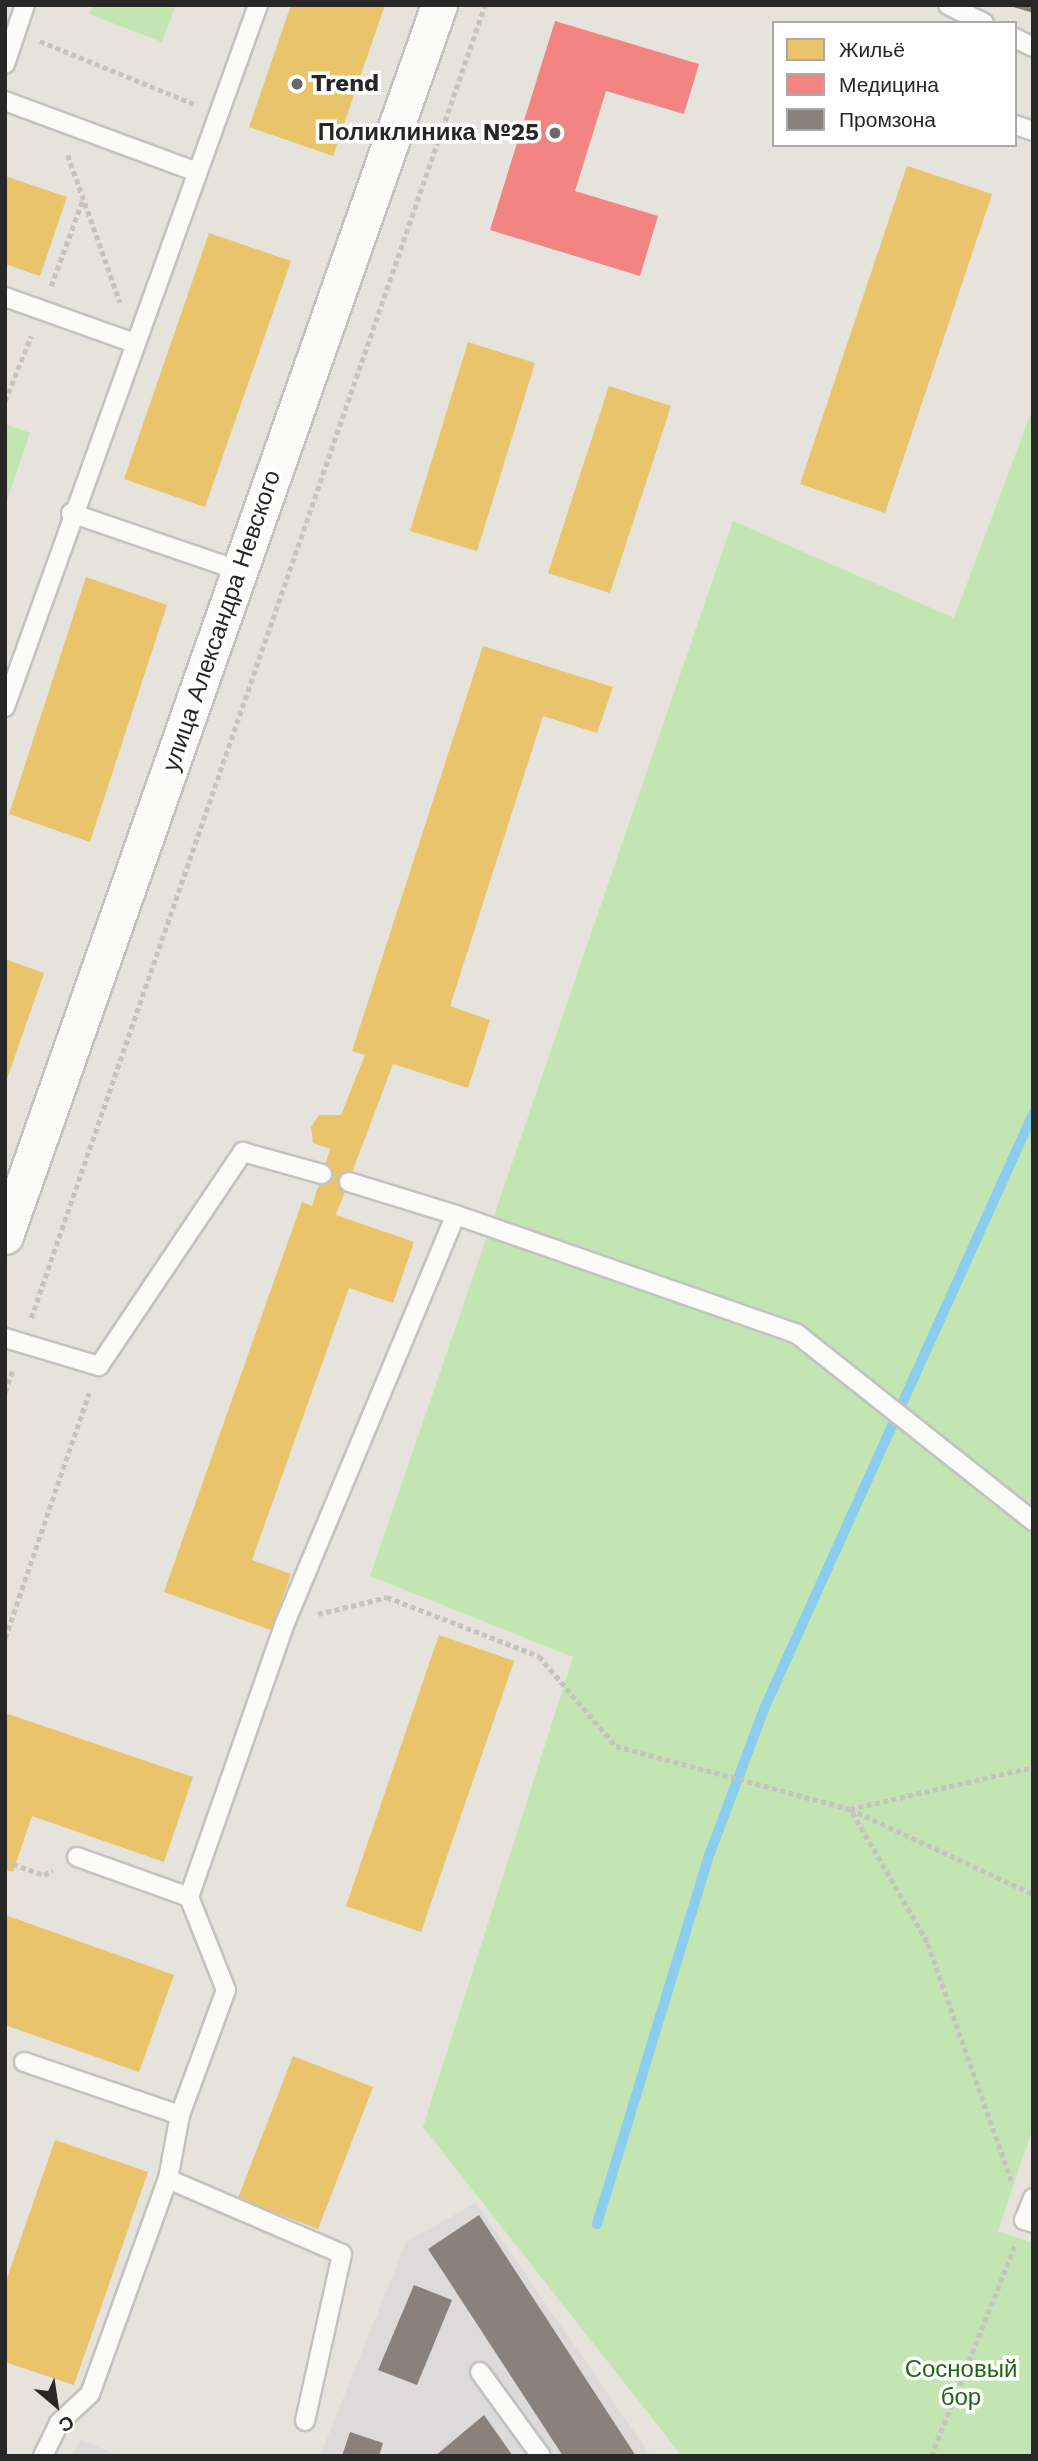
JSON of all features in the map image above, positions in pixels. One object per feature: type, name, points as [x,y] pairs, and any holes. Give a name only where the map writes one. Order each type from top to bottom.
[{"type":"street","name":"улица Александра Невского","points":[[5,1236],[439,5]]},
{"type":"lane","points":[[5,64],[25,5]]},
{"type":"lane","points":[[5,707],[9,681],[258,5]]},
{"type":"lane","points":[[948,5],[980,21]]},
{"type":"lane","points":[[1017,39],[1033,47]]},
{"type":"lane","points":[[5,101],[197,172]]},
{"type":"lane","points":[[5,297],[134,343]]},
{"type":"lane","points":[[71,513],[240,571]]},
{"type":"lane","points":[[14,1340],[99,1366],[243,1152],[322,1174]]},
{"type":"lane","points":[[349,1182],[456,1215],[797,1334],[1033,1521]]},
{"type":"lane","points":[[43,2456],[59,2423],[90,2394],[168,2179],[180,2115],[226,1990],[189,1897],[285,1623],[456,1215]]},
{"type":"lane","points":[[77,1857],[189,1897]]},
{"type":"lane","points":[[24,2062],[180,2115]]},
{"type":"lane","points":[[168,2179],[342,2253],[305,2421]]},
{"type":"lane","points":[[1029,2222],[1033,2198]]},
{"type":"lane","points":[[480,2372],[541,2456]]},
{"type":"path","points":[[5,1392],[14,1340],[485,5]]},
{"type":"path","points":[[16,31],[218,113]]},
{"type":"path","points":[[56,119],[134,343]]},
{"type":"path","points":[[5,401],[83,198]]},
{"type":"path","points":[[5,1638],[99,1366]]},
{"type":"path","points":[[285,1623],[387,1597],[539,1656],[616,1745],[850,1809],[1033,1894]]},
{"type":"path","points":[[850,1809],[1033,1767]]},
{"type":"path","points":[[850,1809],[927,1942],[1029,2222],[931,2456]]},
{"type":"path","points":[[5,1861],[44,1875],[77,1857]]},
{"type":"shaded area","points":[[476,2203],[651,2456],[320,2456],[406,2242]]},
{"type":"shaded area","points":[[80,2440],[121,2456],[73,2456]]},
{"type":"green space","points":[[93,5],[176,5],[162,42],[89,14]]},
{"type":"green space","name":"Сосновый бор","points":[[1033,408],[1033,2127],[998,2231],[1033,2243],[1033,2456],[682,2456],[423,2127],[573,1657],[370,1576],[733,521],[954,618]]},
{"type":"green space","points":[[5,424],[30,433],[5,506]]},
{"type":"building: Жильё","points":[[291,5],[385,5],[333,156],[249,127]]},
{"type":"building: Жильё","points":[[907,166],[992,194],[885,513],[800,484]]},
{"type":"building: Жильё","points":[[5,176],[67,197],[40,276],[5,264]]},
{"type":"building: Жильё","points":[[209,233],[291,261],[205,507],[124,479]]},
{"type":"building: Жильё","points":[[468,342],[535,363],[477,551],[410,531]]},
{"type":"building: Жильё","points":[[609,386],[671,406],[610,593],[548,573]]},
{"type":"building: Жильё","points":[[86,577],[167,605],[90,842],[9,814]]},
{"type":"building: Жильё","points":[[483,646],[613,687],[597,733],[543,716],[450,1006],[490,1020],[468,1088],[393,1064],[336,1215],[414,1242],[393,1303],[349,1288],[252,1560],[291,1574],[271,1630],[164,1592],[302,1202],[312,1206],[330,1149],[313,1143],[311,1127],[319,1115],[341,1115],[365,1055],[352,1051]]},
{"type":"building: Жильё","points":[[5,959],[44,973],[6,1082],[5,1082]]},
{"type":"building: Жильё","points":[[439,1635],[514,1661],[421,1932],[346,1906]]},
{"type":"building: Жильё","points":[[5,1713],[193,1777],[164,1862],[32,1816],[13,1872],[5,1870]]},
{"type":"building: Жильё","points":[[5,1915],[174,1975],[139,2072],[5,2025]]},
{"type":"building: Жильё","points":[[293,2056],[373,2087],[318,2229],[238,2198]]},
{"type":"building: Жильё","points":[[55,2140],[148,2172],[74,2385],[5,2362],[5,2284]]},
{"type":"building: Медицина","points":[[555,21],[699,64],[684,114],[606,91],[575,191],[658,216],[640,276],[490,230]]},
{"type":"building: Промзона","points":[[1033,5],[1033,13],[1010,6]]},
{"type":"building: Промзона","points":[[479,2215],[636,2456],[563,2456],[428,2249]]},
{"type":"building: Промзона","points":[[414,2285],[452,2300],[417,2385],[378,2370]]},
{"type":"building: Промзона","points":[[484,2415],[513,2456],[435,2456]]},
{"type":"building: Промзона","points":[[350,2432],[383,2443],[379,2456],[342,2456]]},
{"type":"waterway","points":[[597,2224],[710,1853],[764,1709],[1033,1114]]},
{"type":"place","name":"Trend","points":[[297,84]]},
{"type":"place","name":"Поликлиника №25","points":[[555,133]]}]
